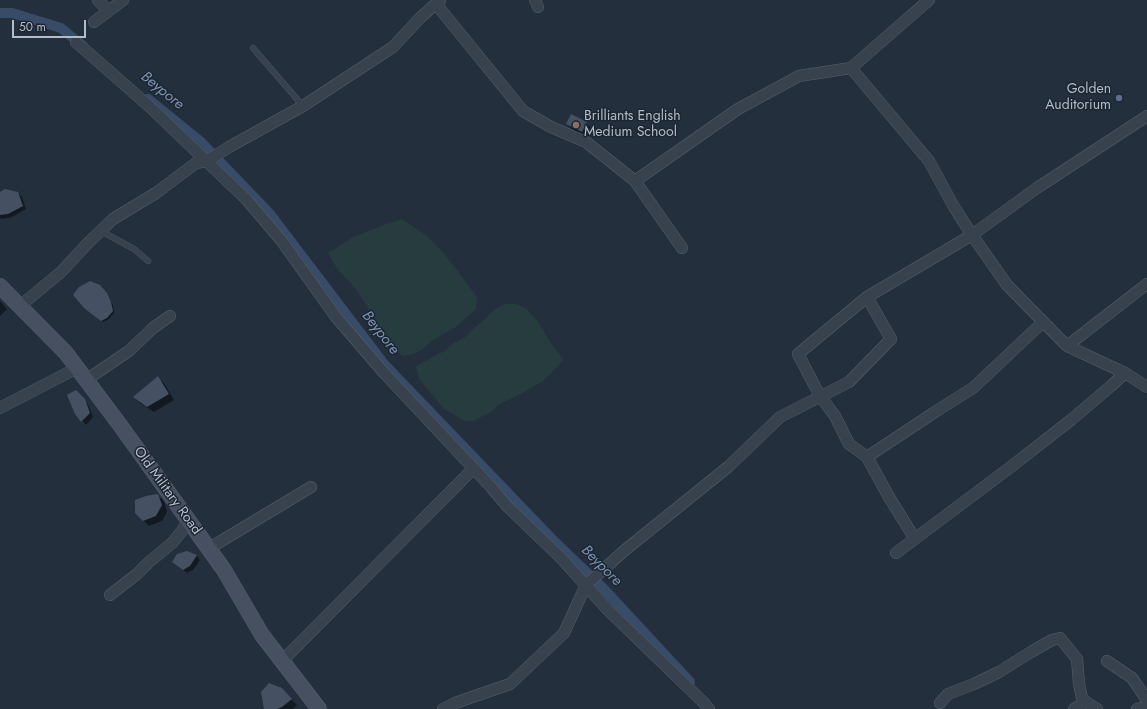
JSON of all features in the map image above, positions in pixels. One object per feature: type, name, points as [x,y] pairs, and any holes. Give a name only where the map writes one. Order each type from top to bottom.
[{"type":"main road","name":"Old Military Road","points":[[0,286],[66,353],[120,425],[224,570],[262,635],[319,709]]},
{"type":"street","points":[[98,0],[108,11]]},
{"type":"street","points":[[94,22],[123,0]]},
{"type":"street","points":[[635,181],[738,109],[799,76],[851,68],[928,0]]},
{"type":"street","points":[[20,306],[61,272],[113,219],[156,193],[196,163],[207,161],[229,147],[303,106],[393,47],[420,18],[438,2],[523,111],[551,127],[586,142],[635,181],[682,248]]},
{"type":"street","points":[[76,42],[150,106],[247,200],[276,235],[336,317],[384,374],[491,487],[508,507],[561,558],[607,609],[709,709]]},
{"type":"street","points":[[851,68],[929,161],[954,207],[1007,285],[1067,346],[1125,372],[1147,387]]},
{"type":"street","points":[[915,539],[889,497],[867,457],[849,444],[835,416],[820,396],[798,354],[867,296],[972,235],[1037,188],[1147,116]]},
{"type":"street","points":[[1067,346],[1147,284]]},
{"type":"street","points":[[443,709],[455,703],[510,684],[564,634],[586,585],[625,550],[728,467],[780,417],[849,382],[892,339],[867,296]]},
{"type":"street","points":[[0,408],[81,374],[129,351],[153,328],[170,316]]},
{"type":"street","points":[[867,457],[972,388],[1042,322]]},
{"type":"street","points":[[896,553],[1008,469],[1070,420],[1111,386],[1125,372]]},
{"type":"street","points":[[282,661],[473,468]]},
{"type":"street","points":[[208,549],[311,487]]},
{"type":"street","points":[[110,595],[137,574],[172,543],[182,531],[188,520]]},
{"type":"street","points":[[940,703],[948,694],[974,684],[998,672],[1052,640],[1060,638],[1076,659],[1082,698],[1097,709]]},
{"type":"street","points":[[1107,661],[1132,678],[1147,700]]},
{"type":"street","points":[[1074,709],[1086,702]]},
{"type":"street","points":[[1136,709],[1147,707]]},
{"type":"lane","points":[[253,48],[303,106]]},
{"type":"lane","points":[[101,231],[134,249],[148,261]]},
{"type":"green space","points":[[402,219],[426,235],[439,248],[477,297],[476,309],[456,327],[433,340],[423,349],[414,354],[403,356],[393,348],[375,327],[372,314],[358,292],[338,270],[328,253],[354,237]]},
{"type":"green space","points":[[504,304],[515,304],[526,308],[539,323],[550,342],[563,359],[543,381],[498,405],[491,412],[474,421],[465,421],[444,409],[419,379],[416,366],[444,351],[465,337],[495,309]]},
{"type":"building","name":"Brilliants English Medium School","points":[[571,114],[587,122],[582,132],[566,124]]},
{"type":"building","points":[[5,189],[18,192],[23,206],[8,214],[0,215],[0,192]]},
{"type":"building","points":[[90,281],[100,285],[107,293],[111,302],[113,311],[107,318],[101,321],[85,309],[73,295],[79,287]]},
{"type":"building","points":[[158,376],[169,394],[147,407],[133,397]]},
{"type":"building","points":[[76,390],[85,399],[90,413],[81,422],[75,414],[67,395]]},
{"type":"building","points":[[158,494],[162,505],[156,516],[143,521],[135,513],[135,500]]},
{"type":"building","points":[[187,551],[197,555],[190,566],[183,570],[172,562],[177,554]]},
{"type":"building","points":[[269,683],[282,688],[292,699],[277,709],[264,709],[261,692]]},
{"type":"waterway","name":"Beypore","points":[[0,13],[12,13],[61,28],[83,46]]},
{"type":"waterway","name":"Beypore","points":[[148,99],[201,142],[270,214],[384,364],[552,539],[602,587],[690,682]]},
{"type":"place","name":"Golden Auditorium","points":[[1119,98]]},
{"type":"place","name":"Brilliants English Medium School","points":[[576,125]]}]
